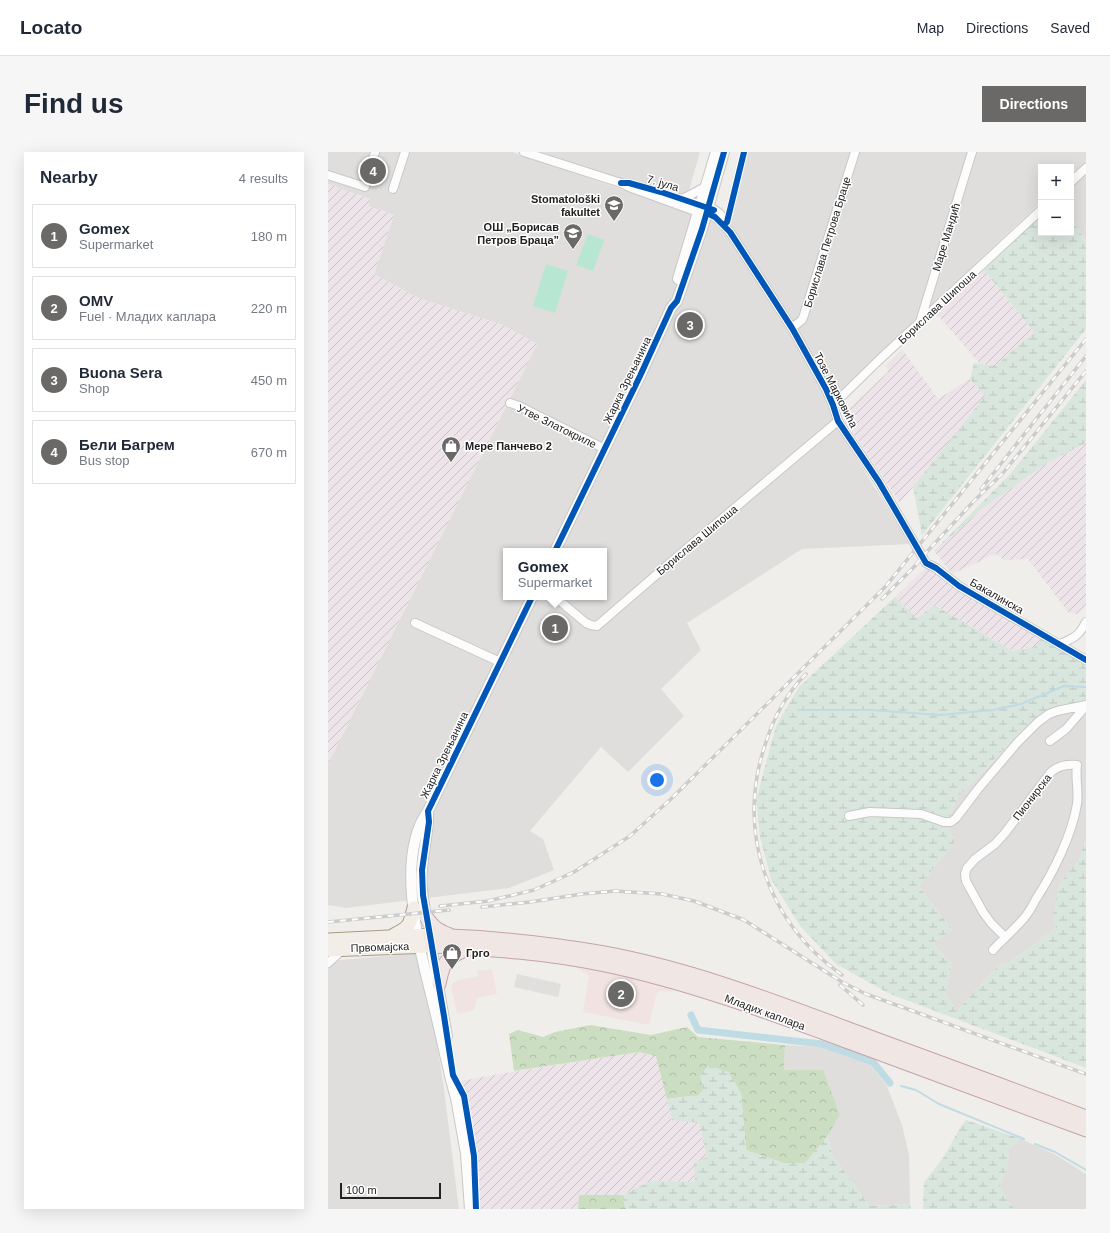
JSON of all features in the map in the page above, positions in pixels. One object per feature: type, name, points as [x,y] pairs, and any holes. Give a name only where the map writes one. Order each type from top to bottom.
[{"type":"highway","points":[[426,915],[431,924],[436,928],[453,936]]},
{"type":"highway","points":[[424,941],[453,936]]},
{"type":"highway","name":"Младих каплара","points":[[453,936],[569,947],[664,966],[784,1004],[1086,1117]]},
{"type":"highway","name":"Младих каплара","points":[[424,941],[603,965],[699,989],[784,1018],[1086,1130]]},
{"type":"highway","points":[[439,984],[442,966],[447,959],[469,948]]},
{"type":"main road","points":[[392,936],[408,927],[412,922],[414,908]]},
{"type":"main road","name":"Првомајска","points":[[328,940],[392,936],[424,941]]},
{"type":"main road","name":"Првомајска","points":[[328,950],[424,941]]},
{"type":"street","points":[[328,175],[364,186],[375,152]]},
{"type":"street","points":[[393,189],[405,152]]},
{"type":"street","name":"7. јула","points":[[524,152],[621,183],[629,187],[703,209]]},
{"type":"street","points":[[703,209],[705,187],[716,152]]},
{"type":"street","points":[[703,209],[724,152]]},
{"type":"street","name":"Борислава Петрова Браце","points":[[792,328],[802,320],[804,315],[855,152]]},
{"type":"street","name":"Маре Мандић","points":[[920,322],[972,152]]},
{"type":"street","points":[[1074,179],[1086,168]]},
{"type":"street","name":"7. јула","points":[[621,183],[629,183],[682,198],[703,209]]},
{"type":"street","points":[[682,198],[705,187]]},
{"type":"street","name":"Тозе Марковића","points":[[703,209],[717,211],[722,215],[724,219],[722,223],[792,328],[834,405],[838,421],[879,482],[926,563]]},
{"type":"street","name":"Жарка Зрењанина","points":[[556,548],[671,308],[677,301],[703,227],[703,209]]},
{"type":"street","name":"Жарка Зрењанина","points":[[671,308],[671,300],[703,209]]},
{"type":"street","name":"Борислава Шипоша","points":[[834,405],[920,322],[1038,213]]},
{"type":"street","points":[[703,227],[722,223]]},
{"type":"street","name":"Утве Златокриле","points":[[510,403],[519,406],[605,449]]},
{"type":"street","name":"Борислава Шипоша","points":[[559,600],[586,623],[598,626],[685,550],[838,421]]},
{"type":"street","name":"Бакалинска","points":[[926,563],[936,568],[960,586],[1060,644]]},
{"type":"street","name":"Жарка Зрењанина","points":[[456,1098],[439,984],[414,908],[411,880],[412,854],[421,820],[428,811],[531,600]]},
{"type":"street","points":[[1060,644],[1076,637],[1082,631],[1086,622]]},
{"type":"street","points":[[415,623],[500,662]]},
{"type":"street","points":[[1060,644],[1086,660]]},
{"type":"street","points":[[1050,741],[1066,729],[1086,705]]},
{"type":"street","points":[[849,816],[870,812],[921,814],[944,822],[951,822],[956,818],[987,777],[1038,722],[1049,714],[1057,711],[1086,705]]},
{"type":"street","name":"Пионирска","points":[[993,950],[1026,916],[1044,888],[1068,837],[1077,802],[1077,765],[1063,765],[1051,772],[1005,833],[995,844],[974,859],[967,868],[965,874],[966,881],[983,912],[991,923],[1005,937]]},
{"type":"street","name":"Жарка Зрењанина","points":[[428,811],[422,870],[422,884],[426,915],[424,941],[466,1154],[470,1209]]},
{"type":"street","points":[[328,963],[342,949]]},
{"type":"shaded area","points":[[328,152],[512,152],[723,224],[744,152],[1086,152],[1086,241],[1074,221],[1074,164],[1038,164],[1038,205],[829,402],[832,419],[910,544],[802,549],[687,623],[701,650],[661,689],[684,716],[628,772],[601,747],[530,831],[543,839],[554,870],[509,888],[346,908],[328,905],[328,764],[537,344],[503,325],[418,298],[374,274],[394,215],[368,206],[370,199],[328,184]]},
{"type":"shaded area","points":[[540,152],[700,152],[686,201]]},
{"type":"shaded area","points":[[328,184],[370,199],[368,206],[394,215],[374,274],[418,298],[503,325],[537,344],[328,764]]},
{"type":"shaded area","points":[[984,270],[1034,332],[995,366],[980,364],[936,313]]},
{"type":"shaded area","points":[[902,349],[938,399],[973,377],[986,396],[900,503],[843,418],[845,412],[888,372],[886,366]]},
{"type":"shaded area","points":[[1086,443],[1086,605],[1077,614],[1068,612],[1028,559],[1004,560],[996,554],[952,574],[934,551],[983,508],[1047,463]]},
{"type":"shaded area","points":[[928,566],[943,579],[1042,637],[1035,647],[1013,651],[934,605],[917,618],[895,597]]},
{"type":"shaded area","points":[[1086,708],[1086,838],[1079,860],[1059,884],[1054,915],[1056,928],[1010,962],[998,966],[957,1011],[945,994],[950,969],[953,965],[933,943],[952,930],[919,886],[955,842],[946,826],[957,798],[1041,712]]},
{"type":"shaded area","points":[[423,953],[444,1089],[459,1209],[328,1209],[328,961]]},
{"type":"shaded area","points":[[574,966],[608,971],[657,982],[675,992],[659,991],[656,996],[649,1025],[583,1012],[589,976]]},
{"type":"shaded area","points":[[492,969],[497,994],[477,998],[474,1010],[457,1014],[451,987],[453,983],[458,980],[478,976],[477,971]]},
{"type":"shaded area","points":[[517,974],[561,984],[558,997],[514,987]]},
{"type":"shaded area","points":[[785,1045],[822,1047],[870,1064],[887,1086],[902,1125],[909,1155],[910,1204],[870,1206],[832,1155],[828,1135],[840,1115],[784,1070]]},
{"type":"shaded area","points":[[639,1052],[657,1056],[672,1120],[699,1122],[707,1158],[695,1182],[651,1181],[622,1195],[579,1195],[578,1209],[480,1209],[479,1168],[460,1081]]},
{"type":"shaded area","points":[[1019,1138],[1056,1155],[1086,1174],[1086,1209],[1015,1209],[1008,1202],[1000,1185],[1005,1174],[1010,1149]]},
{"type":"green space","points":[[1038,218],[1038,236],[1074,236],[1074,221],[1086,241],[1086,329],[922,535],[913,487],[985,396],[970,379],[974,363],[995,366],[1034,332],[984,270]]},
{"type":"green space","points":[[588,234],[604,240],[593,271],[576,265]]},
{"type":"green space","points":[[546,264],[568,271],[555,313],[533,306]]},
{"type":"green space","points":[[1086,380],[1086,443],[1047,463],[983,508],[934,551],[1011,473]]},
{"type":"green space","points":[[895,597],[917,618],[934,605],[1013,651],[1035,647],[1042,637],[1086,666],[1086,703],[1043,712],[1006,747],[957,798],[946,826],[955,842],[919,886],[952,930],[933,943],[953,965],[950,969],[945,994],[957,1011],[998,966],[1010,962],[1056,928],[1053,915],[1059,884],[1079,860],[1086,838],[1086,1068],[890,994],[836,964],[800,926],[771,879],[760,837],[756,800],[776,726],[799,687]]},
{"type":"green space","points":[[590,1025],[651,1035],[687,1027],[698,1037],[785,1045],[784,1070],[823,1070],[840,1115],[828,1135],[806,1163],[783,1163],[746,1150],[741,1093],[703,1090],[699,1095],[667,1099],[656,1056],[639,1052],[514,1071],[509,1034],[518,1030],[543,1037],[555,1032]]},
{"type":"green space","points":[[708,1066],[729,1072],[741,1093],[746,1150],[783,1163],[805,1163],[828,1135],[832,1155],[870,1206],[910,1204],[911,1209],[626,1209],[622,1195],[651,1181],[695,1182],[694,1163],[707,1157],[699,1123],[672,1120],[667,1099],[699,1095],[703,1090],[700,1075]]},
{"type":"green space","points":[[966,1120],[1019,1138],[1010,1149],[1005,1175],[1000,1185],[1008,1202],[1015,1209],[923,1209],[924,1182],[943,1158]]},
{"type":"green space","points":[[579,1195],[622,1195],[626,1209],[578,1209]]},
{"type":"waterway","points":[[798,710],[870,710],[940,715],[993,710],[1021,704],[1064,686],[1086,687]]},
{"type":"waterway","points":[[691,1015],[698,1030],[822,1044],[873,1062],[890,1083]]},
{"type":"waterway","points":[[901,1086],[916,1090],[939,1104],[1024,1139]]},
{"type":"waterway","points":[[1035,1144],[1055,1152],[1086,1170]]},
{"type":"railway","points":[[440,906],[488,901],[534,890],[574,872],[630,836],[672,798],[885,587],[1086,339]]},
{"type":"railway","points":[[981,489],[1086,356]]},
{"type":"railway","points":[[882,599],[915,566],[974,501],[1003,473],[1086,371]]},
{"type":"railway","points":[[806,674],[786,698],[772,726],[765,745],[757,778],[754,810],[757,842],[764,873],[777,902],[794,929],[816,953],[842,975]]},
{"type":"railway","points":[[482,907],[615,891],[662,894],[694,901],[744,920],[842,982],[866,994],[1086,1074]]},
{"type":"railway","points":[[328,922],[449,910]]},
{"type":"railway","points":[[840,985],[863,1005]]},
{"type":"cycle path","points":[[556,548],[640,376],[671,308],[677,301],[702,229],[724,152]]},
{"type":"cycle path","points":[[724,225],[727,222],[744,152]]},
{"type":"cycle path","points":[[621,183],[629,183],[661,192],[714,210]]},
{"type":"cycle path","points":[[707,213],[715,217],[730,232],[792,328],[826,389],[838,421],[879,482],[926,563],[936,568],[959,586],[1086,660]]},
{"type":"cycle path","points":[[476,1209],[474,1156],[464,1096],[453,1075],[423,895],[422,870],[429,822],[428,811],[531,600]]},
{"type":"place","name":"Бели Багрем","points":[[373,171]]},
{"type":"place","name":"Stomatološki fakultet","points":[[614,222]]},
{"type":"place","name":"ОШ „Борисав Петров Браца”","points":[[573,250]]},
{"type":"place","name":"Buona Sera","points":[[690,325]]},
{"type":"place","name":"Мере Панчево 2","points":[[451,463]]},
{"type":"place","name":"Gomex","points":[[555,628]]},
{"type":"place","name":"Грго","points":[[452,970]]},
{"type":"place","name":"OMV","points":[[621,994]]}]
